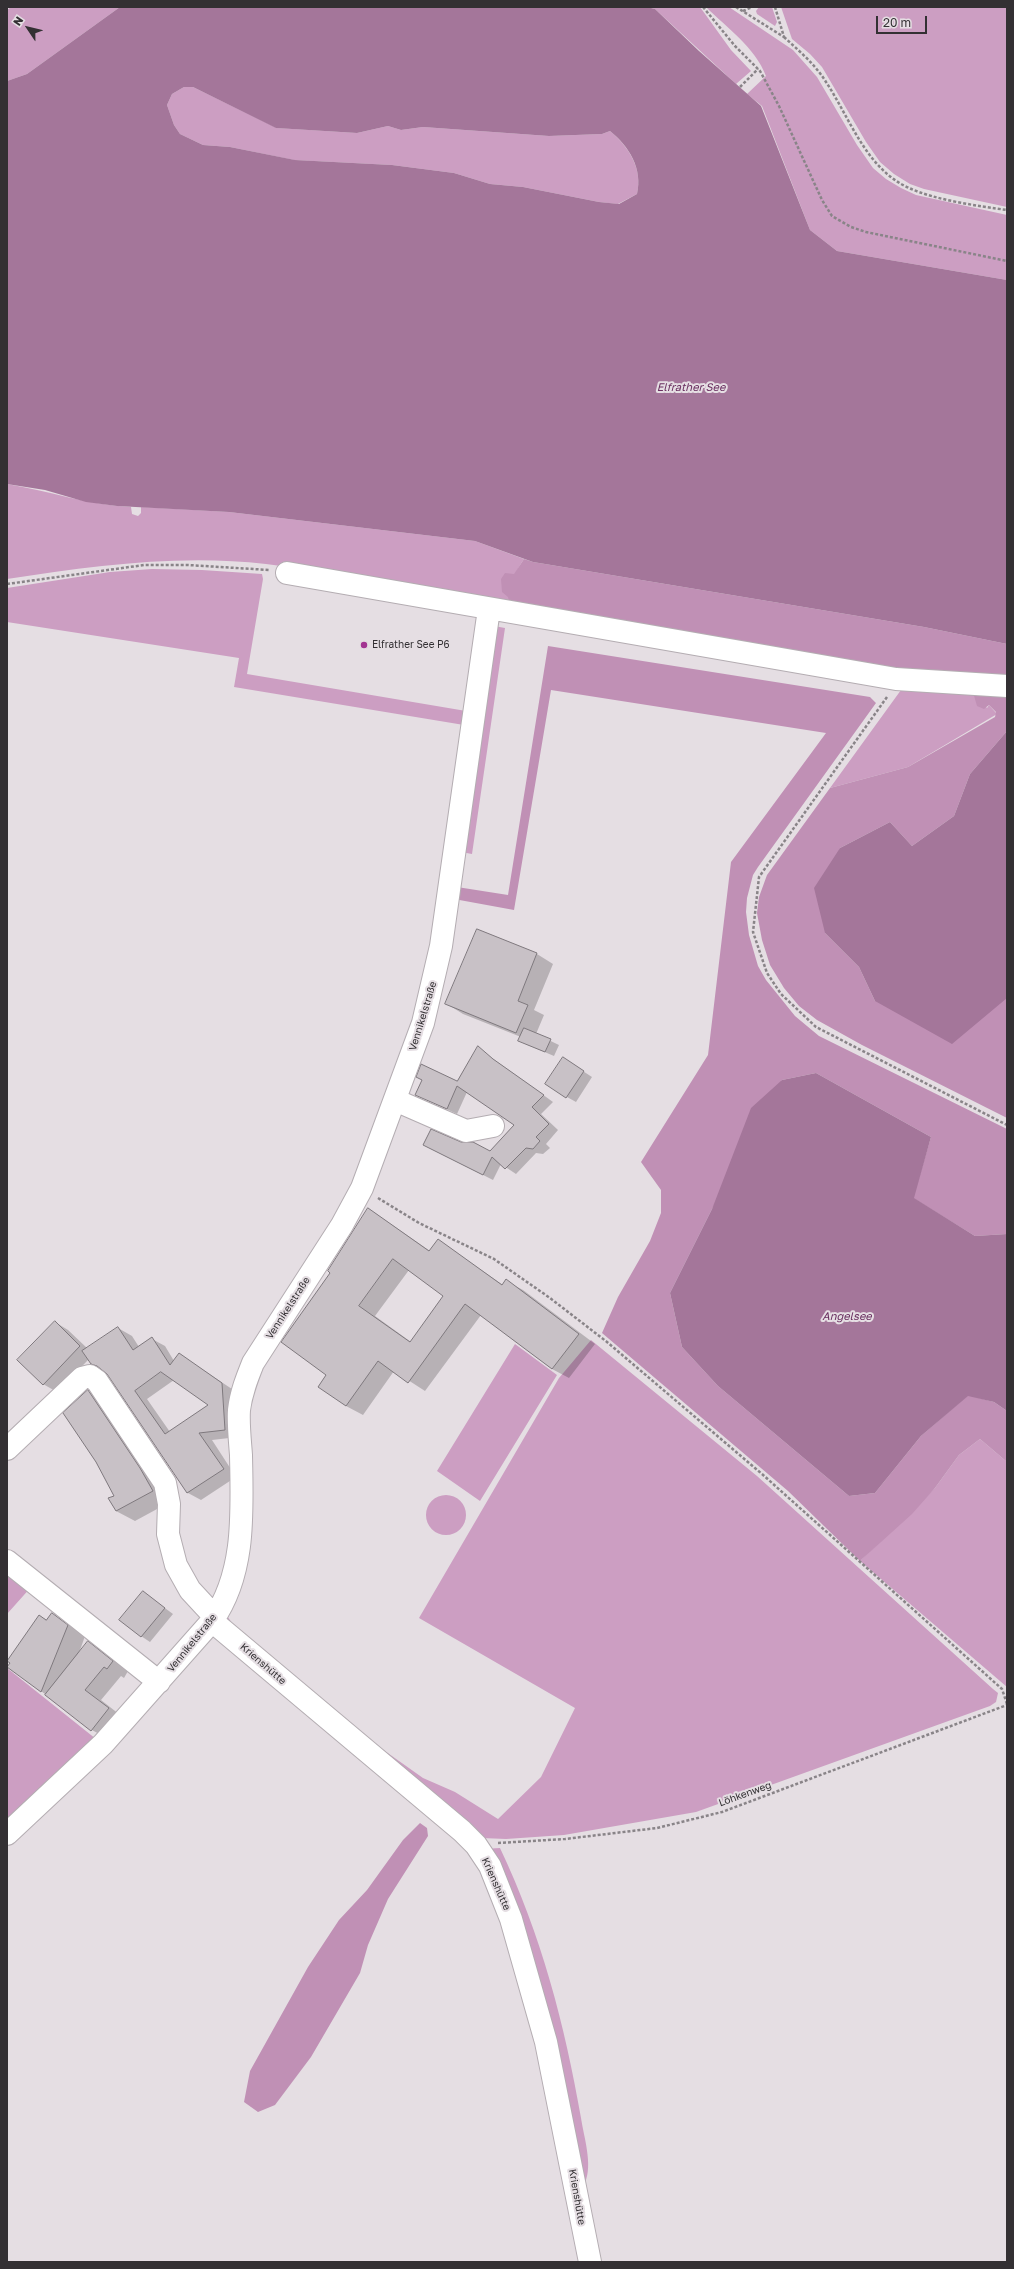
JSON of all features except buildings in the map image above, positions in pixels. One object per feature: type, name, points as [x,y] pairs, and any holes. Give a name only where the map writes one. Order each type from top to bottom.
[{"type":"street","points":[[287,573],[896,679],[1007,686]]},
{"type":"street","name":"Vennikelstraße","points":[[7,1834],[103,1744],[160,1682],[214,1619],[232,1577],[241,1532],[239,1411],[244,1388],[253,1363],[342,1225],[362,1188],[423,1023],[433,986],[441,946],[489,609]]},
{"type":"street","points":[[395,1100],[466,1131],[493,1126]]},
{"type":"street","name":"Krienshütte","points":[[7,1449],[82,1378],[90,1376],[97,1381],[166,1483],[169,1504],[168,1534],[176,1565],[190,1590],[214,1619],[462,1831],[476,1846],[490,1866],[504,1898],[535,2001],[552,2070],[590,2262]]},
{"type":"street","points":[[7,1560],[160,1682]]},
{"type":"path","points":[[703,7],[735,46],[758,69],[779,106],[822,200],[832,216],[851,227],[866,232],[1007,261]]},
{"type":"path","points":[[736,7],[784,37],[809,60],[825,80],[871,157],[891,177],[909,188],[959,202],[1007,210]]},
{"type":"path","points":[[743,11],[752,7]]},
{"type":"path","points":[[775,7],[784,37]]},
{"type":"path","points":[[740,87],[758,69]]},
{"type":"path","points":[[7,584],[144,565],[249,568],[287,573]]},
{"type":"path","points":[[896,679],[894,687],[759,877],[754,932],[767,973],[782,994],[816,1027],[1007,1125]]},
{"type":"path","points":[[362,1188],[419,1223],[494,1259],[550,1298],[607,1342],[762,1474],[1002,1689],[1007,1704]]},
{"type":"path","name":"Löhkenweg","points":[[476,1846],[481,1843],[518,1843],[657,1828],[722,1812],[1007,1704]]},
{"type":"shaded area","points":[[11,7],[120,7],[27,74],[7,81],[7,10]]},
{"type":"shaded area","points":[[647,7],[700,7],[731,50],[751,71],[736,84],[655,9]]},
{"type":"shaded area","points":[[706,7],[729,7],[793,50],[817,77],[857,145],[873,168],[886,179],[916,195],[1007,215],[1007,280],[837,251],[810,230],[762,106],[747,94],[766,76],[755,56],[748,47]]},
{"type":"shaded area","points":[[759,7],[772,7],[777,22],[775,26],[757,14],[756,11]]},
{"type":"shaded area","points":[[781,7],[1007,7],[1007,207],[924,189],[910,184],[894,174],[880,162],[866,142],[822,67],[810,54],[792,39]]},
{"type":"shaded area","points":[[184,87],[193,87],[277,128],[357,133],[388,126],[401,130],[423,127],[549,136],[602,134],[610,131],[623,144],[633,159],[638,176],[637,194],[618,204],[599,202],[523,187],[490,184],[454,173],[392,165],[294,160],[230,147],[203,145],[180,134],[174,125],[167,105],[172,94]]},
{"type":"shaded area","points":[[7,484],[100,504],[131,507],[132,514],[138,516],[141,513],[141,507],[229,512],[475,541],[524,559],[512,581],[509,599],[510,605],[327,573],[266,564],[233,561],[201,560],[136,563],[7,579]]},
{"type":"shaded area","points":[[524,559],[533,562],[924,627],[1007,644],[1007,676],[911,671],[510,605],[508,597],[502,592],[501,579],[505,573],[514,574]]},
{"type":"shaded area","points":[[152,569],[202,570],[262,574],[263,579],[247,674],[466,711],[464,725],[234,687],[239,658],[7,622],[7,588],[110,572]]},
{"type":"shaded area","points":[[494,626],[505,628],[472,854],[461,852]]},
{"type":"shaded area","points":[[548,646],[870,697],[876,703],[753,875],[747,898],[746,912],[749,935],[758,966],[766,980],[795,1016],[819,1036],[1007,1129],[1007,1234],[975,1236],[913,1198],[931,1137],[816,1073],[782,1080],[712,1209],[670,1293],[682,1347],[718,1386],[849,1496],[875,1493],[921,1436],[968,1395],[994,1402],[1007,1411],[1007,1462],[980,1439],[959,1455],[935,1488],[912,1514],[860,1561],[788,1491],[602,1333],[618,1297],[650,1241],[661,1213],[661,1190],[641,1162],[708,1055],[731,862],[826,733],[551,690],[514,910],[454,899],[457,887],[508,895]]},
{"type":"shaded area","points":[[901,690],[973,692],[987,708],[989,705],[997,714],[908,767],[830,788]]},
{"type":"shaded area","points":[[1007,691],[1007,731],[970,774],[954,816],[912,846],[890,822],[840,848],[825,933],[859,967],[875,1001],[1007,998],[1007,1118],[862,1045],[817,1020],[799,1006],[784,988],[770,965],[762,940],[757,913],[759,897],[767,875],[830,788],[908,767],[995,717],[996,712],[989,705],[984,709],[977,706],[973,692]]},
{"type":"shaded area","points":[[591,1340],[757,1476],[998,1693],[996,1702],[990,1706],[696,1812],[564,1835],[506,1839],[482,1838],[227,1626],[224,1611],[237,1631],[351,1727],[423,1778],[455,1792],[498,1819],[541,1777],[575,1708],[419,1618],[559,1378]]},
{"type":"shaded area","points":[[515,1344],[557,1375],[480,1501],[437,1471]]},
{"type":"shaded area","points":[[980,1439],[1007,1462],[1007,1687],[860,1561],[935,1488],[959,1455]]},
{"type":"shaded area","points":[[446,1495],[454,1497],[460,1501],[464,1507],[466,1515],[464,1523],[460,1529],[454,1533],[446,1535],[438,1533],[432,1529],[428,1523],[426,1515],[428,1507],[432,1501],[438,1497]]},
{"type":"shaded area","points":[[7,1566],[32,1586],[7,1614]]},
{"type":"shaded area","points":[[7,1668],[96,1739],[7,1822]]},
{"type":"shaded area","points":[[420,1823],[427,1828],[428,1836],[388,1899],[368,1945],[360,1973],[311,2057],[275,2105],[258,2112],[244,2102],[250,2071],[308,1967],[339,1920],[367,1890],[403,1840]]},
{"type":"shaded area","points":[[500,1848],[528,1913],[550,1980],[559,2014],[575,2083],[587,2151],[588,2168],[585,2183],[483,1849]]},
{"type":"water","name":"Elfrather See","points":[[120,7],[647,7],[655,9],[699,51],[761,106],[810,230],[837,251],[1007,280],[1007,644],[924,627],[533,562],[475,541],[229,512],[117,506],[86,502],[45,490],[7,484],[7,81],[27,74]],"holes":[[[184,87],[193,87],[276,128],[357,133],[388,126],[401,130],[423,127],[549,136],[602,134],[610,131],[623,144],[633,159],[638,176],[637,194],[619,204],[599,202],[523,187],[490,184],[454,173],[392,165],[295,160],[230,147],[203,145],[180,134],[174,125],[167,105],[172,94]]]},
{"type":"water","points":[[1007,731],[1007,998],[952,1044],[875,1001],[859,967],[825,933],[814,888],[840,848],[890,822],[912,846],[954,816],[970,774]]},
{"type":"water","name":"Angelsee","points":[[816,1073],[931,1137],[914,1198],[975,1236],[1007,1234],[1007,1411],[994,1402],[968,1396],[921,1436],[875,1493],[849,1496],[718,1386],[682,1347],[670,1293],[712,1209],[751,1108],[782,1080]]},
{"type":"place","name":"Elfrather See P6","points":[[364,645]]}]
